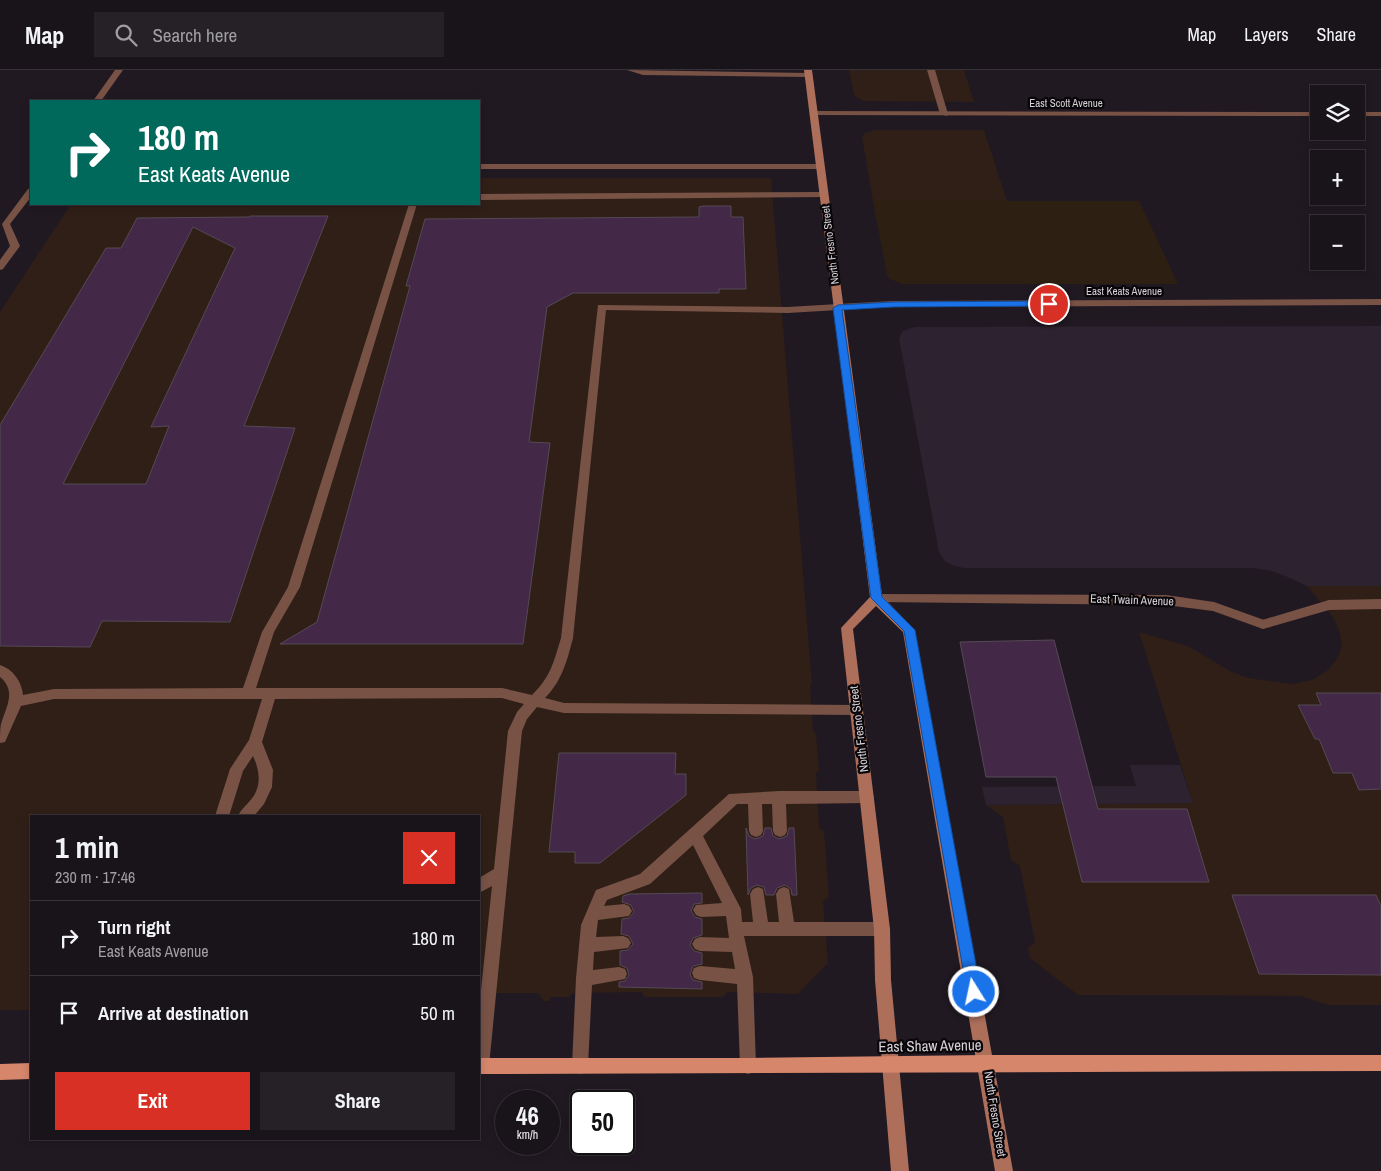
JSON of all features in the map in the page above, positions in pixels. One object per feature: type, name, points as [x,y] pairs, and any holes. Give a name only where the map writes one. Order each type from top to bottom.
[{"type":"main road","name":"North Fresno Street","points":[[808,72],[876,598],[909,630],[1004,1171]]},
{"type":"main road","name":"North Fresno Street","points":[[876,598],[847,628],[882,929],[883,980],[900,1171]]},
{"type":"main road","name":"East Shaw Avenue","points":[[480,1066],[1381,1063]]},
{"type":"main road","points":[[0,1072],[30,1071]]},
{"type":"street","points":[[98,100],[119,70]]},
{"type":"street","points":[[631,70],[643,74],[808,72]]},
{"type":"street","points":[[931,70],[944,114]]},
{"type":"street","name":"East Scott Avenue","points":[[814,113],[1310,114]]},
{"type":"street","points":[[1365,114],[1381,114]]},
{"type":"street","points":[[480,167],[821,168]]},
{"type":"street","points":[[0,267],[15,246],[3,224],[30,192]]},
{"type":"street","points":[[480,196],[824,195]]},
{"type":"street","points":[[248,693],[268,632],[294,587],[414,205]]},
{"type":"street","name":"East Keats Avenue","points":[[534,701],[550,685],[559,667],[567,638],[601,307],[788,310],[893,304],[1381,302]]},
{"type":"street","name":"East Twain Avenue","points":[[876,598],[1166,600],[1214,607],[1263,624],[1329,605],[1381,604]]},
{"type":"street","points":[[0,670],[10,676],[16,687],[16,702],[0,738]]},
{"type":"street","points":[[222,815],[237,769],[255,742],[270,693]]},
{"type":"street","points":[[16,702],[54,694],[502,693],[564,708],[856,710]]},
{"type":"street","points":[[480,1066],[483,987],[500,872],[515,731],[522,716],[534,701]]},
{"type":"street","points":[[246,815],[259,800],[264,787],[266,770],[255,742]]},
{"type":"street","points":[[779,797],[780,831]]},
{"type":"street","points":[[580,1066],[584,978],[589,925],[601,895],[645,879],[734,798],[867,797]]},
{"type":"street","points":[[755,798],[756,831]]},
{"type":"street","points":[[695,834],[733,909],[745,977],[748,1066]]},
{"type":"street","points":[[480,885],[500,872]]},
{"type":"street","points":[[758,894],[761,928]]},
{"type":"street","points":[[784,894],[787,928]]},
{"type":"street","points":[[701,910],[733,909]]},
{"type":"street","points":[[593,914],[624,911]]},
{"type":"street","points":[[737,929],[882,929]]},
{"type":"street","points":[[587,945],[623,943]]},
{"type":"street","points":[[700,944],[738,945]]},
{"type":"street","points":[[700,973],[745,977]]},
{"type":"street","points":[[584,978],[619,974]]},
{"type":"shaded area","points":[[849,70],[964,70],[974,102],[863,101],[854,95]]},
{"type":"shaded area","points":[[875,130],[984,130],[1007,201],[873,201],[862,137],[865,133]]},
{"type":"shaded area","points":[[480,178],[771,178],[812,685],[810,686],[813,731],[816,734],[819,771],[816,773],[819,828],[824,832],[829,897],[823,901],[828,963],[798,994],[727,992],[724,997],[645,997],[641,992],[573,993],[569,997],[550,997],[550,1001],[544,1001],[538,993],[480,993],[480,815],[30,815],[30,1010],[0,1010],[0,312],[70,205],[480,205]]},
{"type":"shaded area","points":[[873,201],[1139,201],[1178,284],[901,284],[889,278],[887,274]]},
{"type":"shaded area","points":[[1381,326],[1381,586],[1307,586],[1272,571],[1253,568],[964,568],[954,566],[945,561],[939,552],[899,338],[903,331],[915,327]]},
{"type":"shaded area","points":[[1307,586],[1381,586],[1381,1005],[1328,1005],[1301,996],[1078,995],[1030,958],[1028,948],[1035,942],[1020,866],[1011,860],[1003,817],[986,805],[1193,803],[1139,632],[1188,646],[1230,671],[1248,678],[1292,684],[1312,680],[1328,670],[1337,659],[1342,647],[1340,633],[1333,617]]},
{"type":"shaded area","points":[[1130,765],[1180,765],[1193,803],[986,805],[982,787],[1136,786]]},
{"type":"building","points":[[731,206],[731,217],[743,217],[746,289],[719,289],[719,293],[573,293],[547,307],[529,442],[550,443],[523,644],[280,644],[317,622],[410,286],[406,286],[425,219],[699,217],[699,207]]},
{"type":"building","points":[[328,216],[244,426],[295,428],[230,622],[102,621],[90,647],[0,646],[0,425],[106,248],[121,248],[137,218]],"holes":[[[193,227],[235,248],[151,427],[169,426],[146,484],[63,484]]]},
{"type":"building","points":[[1054,640],[1098,809],[1187,809],[1209,882],[1082,882],[1056,777],[986,777],[960,642]]},
{"type":"building","points":[[1316,693],[1381,693],[1381,789],[1359,790],[1352,773],[1333,773],[1319,739],[1315,739],[1298,705],[1321,705]]},
{"type":"building","points":[[559,753],[676,753],[675,774],[686,774],[686,795],[600,863],[575,863],[575,852],[549,852]]},
{"type":"building","points":[[746,828],[749,836],[755,839],[763,836],[765,828],[771,828],[773,836],[779,839],[787,836],[789,828],[794,828],[797,895],[792,895],[791,889],[785,885],[777,888],[774,895],[766,895],[764,887],[757,885],[751,888],[748,895]]},
{"type":"building","points":[[702,893],[702,903],[694,904],[691,911],[695,917],[702,919],[702,935],[693,938],[690,945],[694,951],[702,953],[702,964],[693,966],[690,974],[693,980],[702,982],[702,989],[619,987],[619,982],[625,981],[629,975],[627,968],[620,965],[620,951],[628,950],[633,944],[629,936],[621,934],[622,919],[629,918],[634,912],[631,905],[622,902],[623,896],[629,894]]},
{"type":"building","points":[[1232,895],[1376,895],[1381,906],[1381,975],[1259,974]]},
{"type":"route","points":[[974,992],[909,630],[876,598],[838,308],[893,304],[1049,304]]}]
